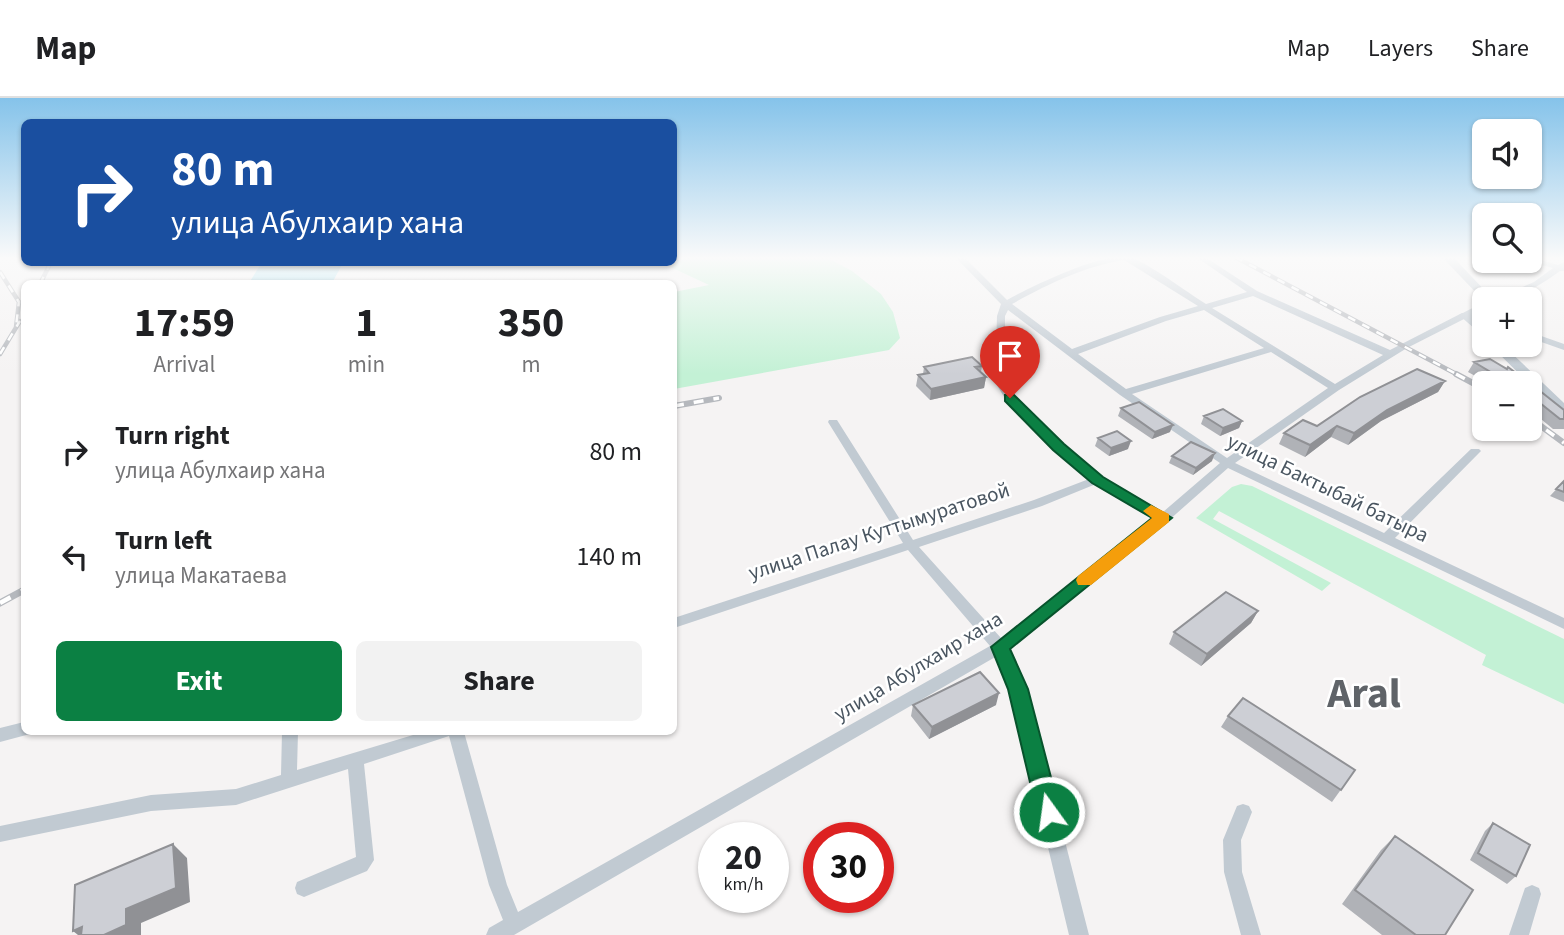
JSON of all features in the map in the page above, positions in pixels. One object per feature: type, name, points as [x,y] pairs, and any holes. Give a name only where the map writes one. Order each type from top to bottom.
[{"type":"street","name":"улица Бактыбай батыра","points":[[998,296],[1124,393],[1227,463],[1564,624]]},
{"type":"street","points":[[1019,296],[1006,304],[1000,316],[1000,382],[1022,412],[1097,480],[1164,518]]},
{"type":"street","points":[[1188,296],[1335,388]]},
{"type":"street","points":[[1074,352],[1204,306],[1242,296]]},
{"type":"street","points":[[1261,296],[1390,355]]},
{"type":"street","points":[[1472,311],[1465,315],[1472,322]]},
{"type":"street","name":"улица Абулхаир хана","points":[[495,935],[1000,647],[1164,518],[1227,463],[1335,388],[1404,346],[1465,315]]},
{"type":"street","points":[[1542,339],[1564,347]]},
{"type":"street","points":[[1124,393],[1270,349]]},
{"type":"street","points":[[1509,357],[1564,410]]},
{"type":"street","points":[[833,422],[909,543],[1000,647],[1018,689],[1079,935]]},
{"type":"street","points":[[1386,539],[1475,451]]},
{"type":"street","name":"улица Палау Куттымуратовой","points":[[677,622],[909,543],[1038,503],[1097,480]]},
{"type":"street","points":[[0,735],[21,730]]},
{"type":"street","points":[[289,780],[290,735]]},
{"type":"street","points":[[0,834],[180,799],[226,798],[434,735]]},
{"type":"street","points":[[457,735],[498,885],[514,924]]},
{"type":"street","points":[[304,888],[361,865],[365,860],[355,760]]},
{"type":"street","points":[[1243,812],[1232,840],[1233,872],[1251,934]]},
{"type":"street","points":[[1519,935],[1532,894]]},
{"type":"green space","points":[[677,296],[882,296],[893,312],[900,338],[889,350],[677,388]]},
{"type":"green space","points":[[1241,484],[1252,486],[1564,639],[1564,704],[1482,665],[1486,655],[1219,511],[1213,519],[1331,583],[1322,591],[1196,518],[1232,487]]},
{"type":"building","points":[[972,357],[982,366],[975,367],[986,377],[931,389],[918,375],[929,373],[924,367]]},
{"type":"building","points":[[1490,359],[1513,371],[1489,371],[1474,362]]},
{"type":"building","points":[[1417,369],[1445,381],[1387,410],[1354,433],[1337,426],[1310,445],[1284,433],[1303,420],[1317,426],[1360,397]]},
{"type":"building","points":[[1542,393],[1564,410],[1564,419],[1560,419],[1542,405]]},
{"type":"building","points":[[1139,402],[1173,425],[1155,432],[1121,408]]},
{"type":"building","points":[[1223,409],[1242,421],[1223,428],[1204,416]]},
{"type":"building","points":[[1117,431],[1131,441],[1111,448],[1098,438]]},
{"type":"building","points":[[1191,442],[1215,453],[1196,468],[1172,456]]},
{"type":"building","points":[[1564,481],[1564,492],[1556,489]]},
{"type":"building","points":[[1226,592],[1258,611],[1207,654],[1174,632]]},
{"type":"building","points":[[980,672],[999,693],[932,727],[913,705]]},
{"type":"building","points":[[1243,698],[1355,770],[1341,790],[1228,716]]},
{"type":"building","points":[[1493,823],[1530,845],[1516,876],[1478,853]]},
{"type":"building","points":[[1395,836],[1473,890],[1445,935],[1416,935],[1355,890]]},
{"type":"building","points":[[173,844],[176,888],[126,909],[126,925],[104,935],[81,935],[82,927],[73,931],[75,885]]},
{"type":"railway","points":[[15,296],[19,302],[16,327]]},
{"type":"railway","points":[[1309,296],[1460,376]]},
{"type":"railway","points":[[0,354],[20,321]]},
{"type":"railway","points":[[1456,374],[1472,383]]},
{"type":"railway","points":[[677,405],[719,398]]},
{"type":"railway","points":[[1542,427],[1564,443]]},
{"type":"railway","points":[[0,603],[21,592]]},
{"type":"slow traffic","points":[[1084,580],[1164,518],[1151,511]]},
{"type":"district","name":"Aral","points":[[1364,694]]},
{"type":"route","points":[[1010,398],[1058,447],[1097,480],[1164,518],[1000,647],[1018,689],[1049,812]]}]
